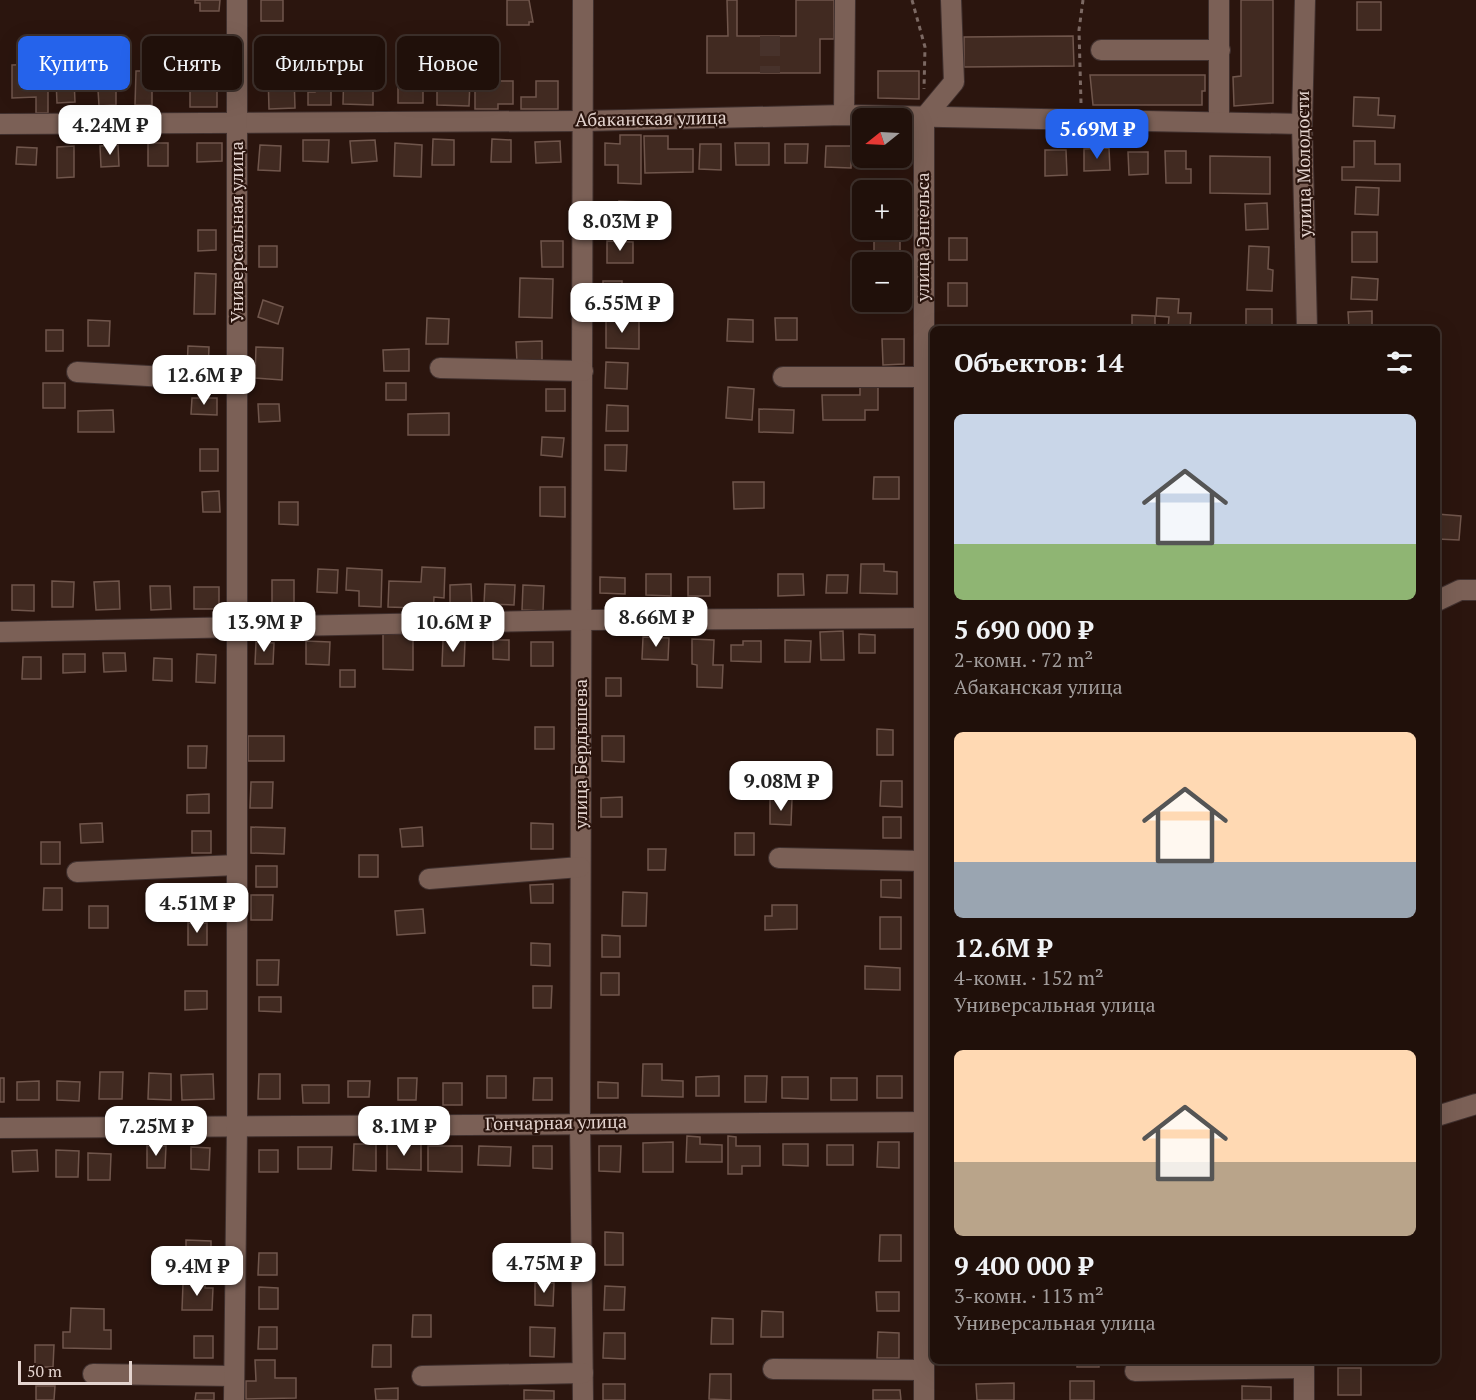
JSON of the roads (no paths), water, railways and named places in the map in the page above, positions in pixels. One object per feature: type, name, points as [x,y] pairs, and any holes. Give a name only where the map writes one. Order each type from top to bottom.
[{"type":"street","name":"Универсальная улица","points":[[234,1400],[237,1127],[237,0]]},
{"type":"street","name":"улица Бердышева","points":[[583,0],[580,867],[583,1400]]},
{"type":"street","points":[[844,115],[845,0]]},
{"type":"street","points":[[924,117],[954,82],[951,0]]},
{"type":"street","points":[[1219,122],[1220,0]]},
{"type":"street","name":"улица Молодости","points":[[1305,0],[1302,124],[1307,326]]},
{"type":"street","points":[[1101,50],[1220,50]]},
{"type":"street","name":"Абаканская улица","points":[[0,124],[582,120],[844,115],[1302,124]]},
{"type":"street","name":"улица Энгельса","points":[[924,117],[923,377],[927,618],[924,861],[929,1122],[924,1400]]},
{"type":"street","points":[[440,368],[583,371]]},
{"type":"street","points":[[77,372],[238,381]]},
{"type":"street","points":[[783,377],[923,377]]},
{"type":"street","points":[[1440,600],[1460,590],[1476,590]]},
{"type":"street","points":[[0,632],[581,620],[927,618]]},
{"type":"street","points":[[779,858],[924,861]]},
{"type":"street","points":[[77,872],[237,865]]},
{"type":"street","points":[[429,879],[580,867]]},
{"type":"street","points":[[1440,1115],[1476,1104]]},
{"type":"street","name":"Гончарная улица","points":[[0,1128],[580,1122],[929,1122]]},
{"type":"street","points":[[1135,1371],[1304,1364],[1304,1400]]},
{"type":"street","points":[[773,1370],[924,1371]]},
{"type":"street","points":[[422,1376],[583,1373]]},
{"type":"street","points":[[93,1374],[233,1376]]},
{"type":"tunnel","points":[[770,36],[770,73]]}]
